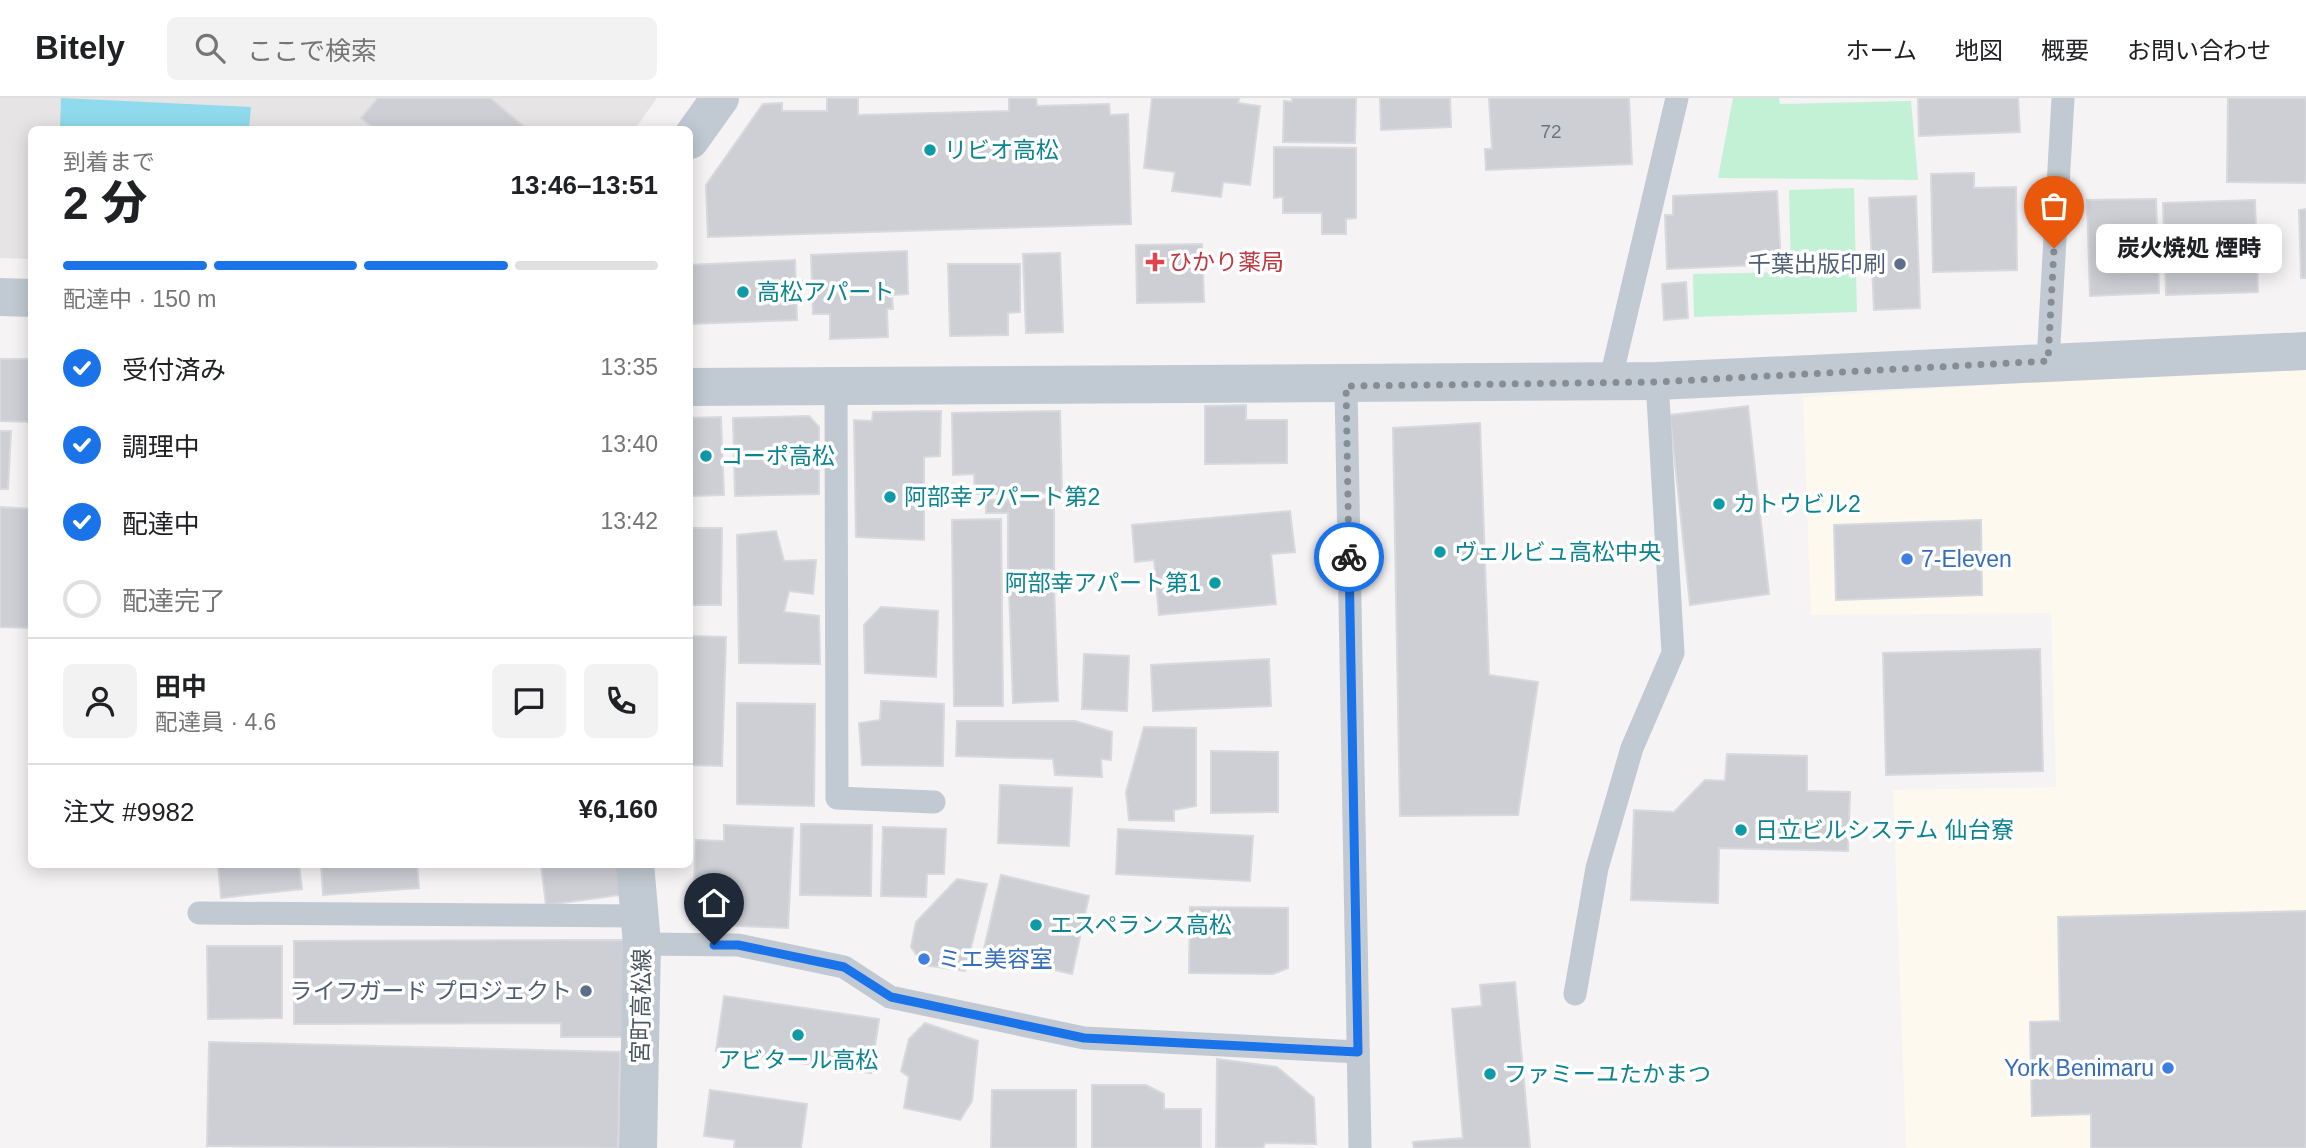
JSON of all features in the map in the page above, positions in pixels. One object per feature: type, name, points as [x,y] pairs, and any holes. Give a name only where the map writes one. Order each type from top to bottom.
[{"type":"street","points":[[693,136],[720,98]]},
{"type":"street","points":[[0,297],[28,298]]},
{"type":"street","points":[[693,387],[836,384],[1346,386],[1657,382],[2048,361],[2306,351]]},
{"type":"street","name":"宮町高松線","points":[[635,868],[642,930],[638,1148]]},
{"type":"lane","points":[[1610,382],[1678,98]]},
{"type":"lane","points":[[2048,361],[2063,98]]},
{"type":"lane","points":[[1575,994],[1597,868],[1632,748],[1673,653],[1657,382]]},
{"type":"lane","points":[[836,384],[836,798],[934,802]]},
{"type":"lane","points":[[1346,386],[1360,1148]]},
{"type":"lane","points":[[199,913],[642,930],[738,945],[844,967],[891,997],[1084,1038],[1358,1052]]},
{"type":"shaded area","points":[[0,98],[657,98],[637,126],[28,126],[28,259],[0,258]]},
{"type":"shaded area","points":[[2306,365],[2306,1148],[1906,1148],[1893,790],[2056,787],[2051,613],[1811,615],[1803,397]]},
{"type":"green space","points":[[1733,98],[1779,98],[1780,104],[1911,101],[1918,180],[1718,178]]},
{"type":"green space","points":[[1854,188],[1857,312],[1694,317],[1693,274],[1791,272],[1789,190]]},
{"type":"water","points":[[61,98],[251,107],[249,126],[60,126]]},
{"type":"building","points":[[378,98],[490,98],[523,126],[371,126],[361,118]]},
{"type":"building","name":"リビオ高松","points":[[827,98],[858,98],[858,115],[1009,111],[1009,98],[1036,98],[1037,106],[1109,104],[1110,115],[1128,114],[1131,224],[708,237],[706,185],[763,104],[782,103],[782,111],[827,111]]},
{"type":"building","points":[[1152,98],[1239,98],[1238,103],[1260,106],[1250,185],[1223,182],[1221,197],[1172,191],[1175,172],[1144,168]]},
{"type":"building","points":[[1292,98],[1356,98],[1355,143],[1283,142],[1284,101],[1292,102]]},
{"type":"building","points":[[1380,98],[1450,98],[1451,127],[1381,130]]},
{"type":"building","points":[[1489,98],[1629,98],[1632,164],[1486,170],[1485,149],[1492,149]]},
{"type":"building","points":[[1918,98],[2018,98],[2020,132],[1919,136]]},
{"type":"building","points":[[2228,98],[2306,98],[2306,183],[2227,182]]},
{"type":"building","points":[[1274,147],[1356,148],[1356,218],[1346,219],[1346,234],[1322,234],[1322,213],[1283,213],[1283,197],[1274,198]]},
{"type":"building","points":[[1974,173],[1974,188],[2016,187],[2017,270],[1933,272],[1931,174]]},
{"type":"building","points":[[1777,191],[1781,264],[1667,269],[1665,215],[1673,215],[1673,196]]},
{"type":"building","points":[[1916,196],[1920,308],[1874,310],[1869,198]]},
{"type":"building","points":[[2156,199],[2159,293],[2090,296],[2087,200]]},
{"type":"building","points":[[2255,200],[2258,292],[2166,295],[2163,203]]},
{"type":"building","points":[[2306,209],[2306,278],[2301,278],[2299,210]]},
{"type":"building","points":[[1202,244],[1204,302],[1137,303],[1136,245]]},
{"type":"building","points":[[907,251],[908,294],[892,295],[893,309],[887,309],[888,337],[830,339],[830,314],[813,314],[811,255]]},
{"type":"building","points":[[1060,253],[1063,332],[1026,333],[1023,254]]},
{"type":"building","name":"高松アパート","points":[[795,260],[797,320],[693,324],[693,265]]},
{"type":"building","points":[[948,264],[1020,264],[1020,312],[1008,313],[1008,335],[950,336]]},
{"type":"building","points":[[1686,282],[1688,318],[1664,320],[1662,284]]},
{"type":"building","points":[[0,359],[28,359],[28,422],[0,421]]},
{"type":"building","points":[[1246,405],[1246,420],[1287,420],[1287,463],[1205,464],[1205,406]]},
{"type":"building","name":"カトウビル2","points":[[1748,406],[1769,594],[1690,605],[1670,415]]},
{"type":"building","name":"阿部幸アパート第2","points":[[941,411],[940,456],[924,457],[924,540],[856,537],[854,420],[872,421],[873,412]]},
{"type":"building","points":[[1060,411],[1062,493],[975,494],[974,474],[953,475],[952,413]]},
{"type":"building","points":[[809,416],[819,427],[819,494],[735,496],[733,418]]},
{"type":"building","name":"コーポ高松","points":[[721,417],[724,495],[693,496],[693,418]]},
{"type":"building","name":"ヴェルビュ高松中央","points":[[1480,423],[1489,675],[1538,682],[1518,815],[1400,816],[1393,428]]},
{"type":"building","points":[[0,431],[11,431],[8,489],[0,489]]},
{"type":"building","points":[[1054,499],[1054,569],[1008,570],[1008,513],[986,513],[986,500]]},
{"type":"building","points":[[0,507],[28,509],[28,628],[0,627]]},
{"type":"building","name":"阿部幸アパート第1","points":[[1290,511],[1295,552],[1271,554],[1276,604],[1159,615],[1154,560],[1135,562],[1132,525]]},
{"type":"building","points":[[1001,519],[1003,706],[954,706],[952,520]]},
{"type":"building","points":[[1981,520],[1982,595],[1836,600],[1834,525]]},
{"type":"building","points":[[693,528],[722,528],[721,605],[693,605]]},
{"type":"building","points":[[776,531],[784,561],[816,560],[813,594],[789,591],[784,612],[819,616],[820,664],[739,663],[737,535]]},
{"type":"building","points":[[1054,586],[1058,701],[1013,703],[1009,588]]},
{"type":"building","points":[[881,607],[938,611],[936,677],[865,673],[864,625]]},
{"type":"building","points":[[693,636],[726,637],[722,766],[693,765]]},
{"type":"building","points":[[2040,649],[2043,771],[1886,775],[1883,653]]},
{"type":"building","points":[[1084,654],[1129,656],[1127,711],[1082,709]]},
{"type":"building","points":[[1269,659],[1271,706],[1153,711],[1151,665]]},
{"type":"building","points":[[881,701],[944,704],[943,766],[862,765],[859,723],[880,720]]},
{"type":"building","points":[[737,703],[815,704],[814,806],[737,804]]},
{"type":"building","points":[[957,721],[1075,721],[1112,732],[1111,760],[1101,759],[1102,777],[1055,775],[1053,759],[956,756]]},
{"type":"building","points":[[1144,727],[1196,728],[1196,806],[1174,810],[1174,821],[1129,820],[1126,792]]},
{"type":"building","points":[[1211,751],[1278,752],[1278,812],[1211,813]]},
{"type":"building","name":"日立ビルシステム 仙台寮","points":[[1727,754],[1807,756],[1807,791],[1850,792],[1848,851],[1719,848],[1718,903],[1631,900],[1634,810],[1674,812],[1705,780],[1725,781]]},
{"type":"building","points":[[1000,785],[1072,788],[1069,846],[998,843]]},
{"type":"building","points":[[801,824],[872,825],[871,896],[800,895]]},
{"type":"building","points":[[724,825],[793,828],[788,928],[692,924],[696,840],[724,841]]},
{"type":"building","points":[[883,827],[946,829],[944,874],[927,874],[926,897],[881,896]]},
{"type":"building","points":[[1118,829],[1253,836],[1250,881],[1116,874]]},
{"type":"building","points":[[218,868],[299,868],[302,889],[221,898]]},
{"type":"building","points":[[321,868],[417,868],[419,888],[323,895]]},
{"type":"building","points":[[541,868],[624,868],[627,894],[546,905]]},
{"type":"building","name":"エスペランス高松","points":[[1001,875],[1089,896],[1072,974],[983,953]]},
{"type":"building","points":[[957,879],[987,884],[965,971],[924,965],[911,947],[916,922]]},
{"type":"building","points":[[1190,907],[1288,908],[1288,968],[1273,974],[1189,973]]},
{"type":"building","name":"York Benimaru","points":[[2306,911],[2306,1148],[2091,1148],[2091,1114],[2032,1116],[2030,1022],[2060,1021],[2058,917]]},
{"type":"building","points":[[629,940],[629,1037],[561,1037],[561,1023],[294,1024],[294,941]]},
{"type":"building","points":[[207,946],[282,946],[282,1018],[208,1019]]},
{"type":"building","name":"ファミーユたかまつ","points":[[1515,982],[1530,1148],[1414,1148],[1413,1142],[1463,1138],[1452,1009],[1482,1006],[1480,985]]},
{"type":"building","name":"アビタール高松","points":[[724,996],[879,1019],[871,1073],[716,1051]]},
{"type":"building","points":[[925,1023],[978,1041],[972,1101],[960,1120],[904,1108],[909,1077],[901,1071],[909,1039]]},
{"type":"building","points":[[209,1042],[620,1052],[618,1148],[207,1146]]},
{"type":"building","points":[[1217,1059],[1277,1067],[1314,1098],[1316,1144],[1265,1143],[1263,1148],[1216,1148]]},
{"type":"building","points":[[1092,1085],[1146,1085],[1164,1094],[1164,1109],[1201,1109],[1201,1148],[1092,1148]]},
{"type":"building","points":[[710,1090],[807,1104],[801,1148],[734,1148],[735,1140],[704,1136]]},
{"type":"building","points":[[992,1090],[1076,1090],[1076,1148],[991,1148]]},
{"type":"way so far","points":[[1349,557],[1346,386],[1657,382],[2048,361],[2054,248]]},
{"type":"place","name":"リビオ高松","points":[[930,150]]},
{"type":"place","name":"炭火焼処 煙時","points":[[2054,248]]},
{"type":"place","name":"ひかり薬局","points":[[1155,262]]},
{"type":"place","name":"千葉出版印刷","points":[[1900,264]]},
{"type":"place","name":"高松アパート","points":[[743,292]]},
{"type":"place","name":"コーポ高松","points":[[706,456]]},
{"type":"place","name":"阿部幸アパート第2","points":[[890,497]]},
{"type":"place","name":"カトウビル2","points":[[1719,504]]},
{"type":"place","name":"ヴェルビュ高松中央","points":[[1440,552]]},
{"type":"place","name":"7-Eleven","points":[[1907,559]]},
{"type":"place","name":"阿部幸アパート第1","points":[[1215,583]]},
{"type":"place","name":"日立ビルシステム 仙台寮","points":[[1741,830]]},
{"type":"place","name":"エスペランス高松","points":[[1036,925]]},
{"type":"place","name":"ミエ美容室","points":[[924,959]]},
{"type":"place","name":"ライフガード プロジェクト","points":[[586,991]]},
{"type":"place","name":"アビタール高松","points":[[798,1035]]},
{"type":"place","name":"York Benimaru","points":[[2168,1068]]},
{"type":"place","name":"ファミーユたかまつ","points":[[1490,1074]]},
{"type":"route","points":[[714,945],[738,945],[844,967],[891,997],[1084,1038],[1358,1052],[1349,557]]}]
